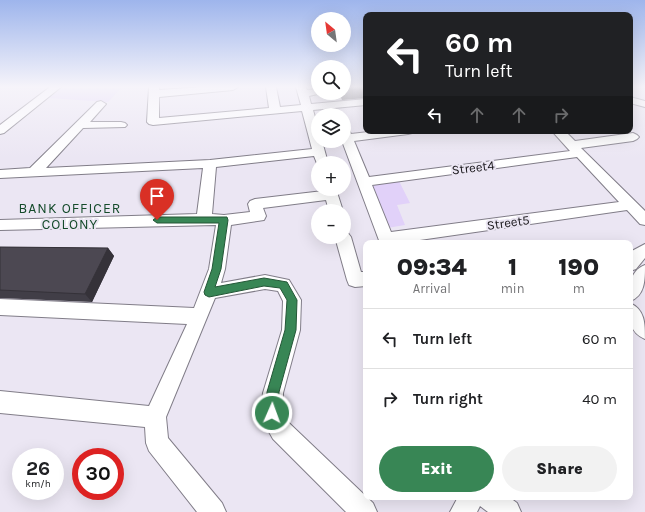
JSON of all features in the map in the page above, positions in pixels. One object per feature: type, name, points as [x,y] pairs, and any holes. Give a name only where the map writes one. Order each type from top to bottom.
[{"type":"street","points":[[0,126],[19,111]]},
{"type":"street","points":[[0,131],[25,111]]},
{"type":"street","points":[[33,173],[94,111]]},
{"type":"street","points":[[153,111],[153,122],[274,111]]},
{"type":"street","points":[[307,111],[320,156]]},
{"type":"street","points":[[80,125],[120,125]]},
{"type":"street","points":[[351,134],[363,133]]},
{"type":"street","points":[[561,134],[645,220]]},
{"type":"street","name":"Street4","points":[[365,182],[577,149],[632,137]]},
{"type":"street","points":[[351,147],[365,182]]},
{"type":"street","points":[[0,174],[311,158]]},
{"type":"street","points":[[204,219],[210,164]]},
{"type":"street","name":"Street5","points":[[365,182],[386,239],[630,205]]},
{"type":"street","points":[[0,225],[204,219],[224,220],[259,216],[255,204],[311,195]]},
{"type":"street","points":[[213,512],[157,443],[155,417],[209,292],[216,269],[224,220]]},
{"type":"street","points":[[345,244],[355,280],[363,279]]},
{"type":"street","points":[[633,260],[645,250]]},
{"type":"street","points":[[633,290],[645,272]]},
{"type":"street","points":[[209,292],[264,282],[283,285],[292,300],[291,330],[273,392],[272,413],[281,431],[364,512]]},
{"type":"street","points":[[0,307],[199,316]]},
{"type":"street","points":[[633,315],[645,330]]},
{"type":"street","points":[[0,402],[155,417]]},
{"type":"street","points":[[463,512],[470,500]]},
{"type":"shaded area","points":[[398,179],[410,203],[397,205],[405,225],[387,228],[368,183]]},
{"type":"building","points":[[0,247],[108,248],[85,294],[0,290]]},
{"type":"district","name":"BANK OFFICER COLONY","points":[[70,216]]},
{"type":"route","points":[[157,220],[224,220],[216,269],[209,292],[264,282],[283,285],[292,300],[291,330],[273,392],[272,413]]}]
